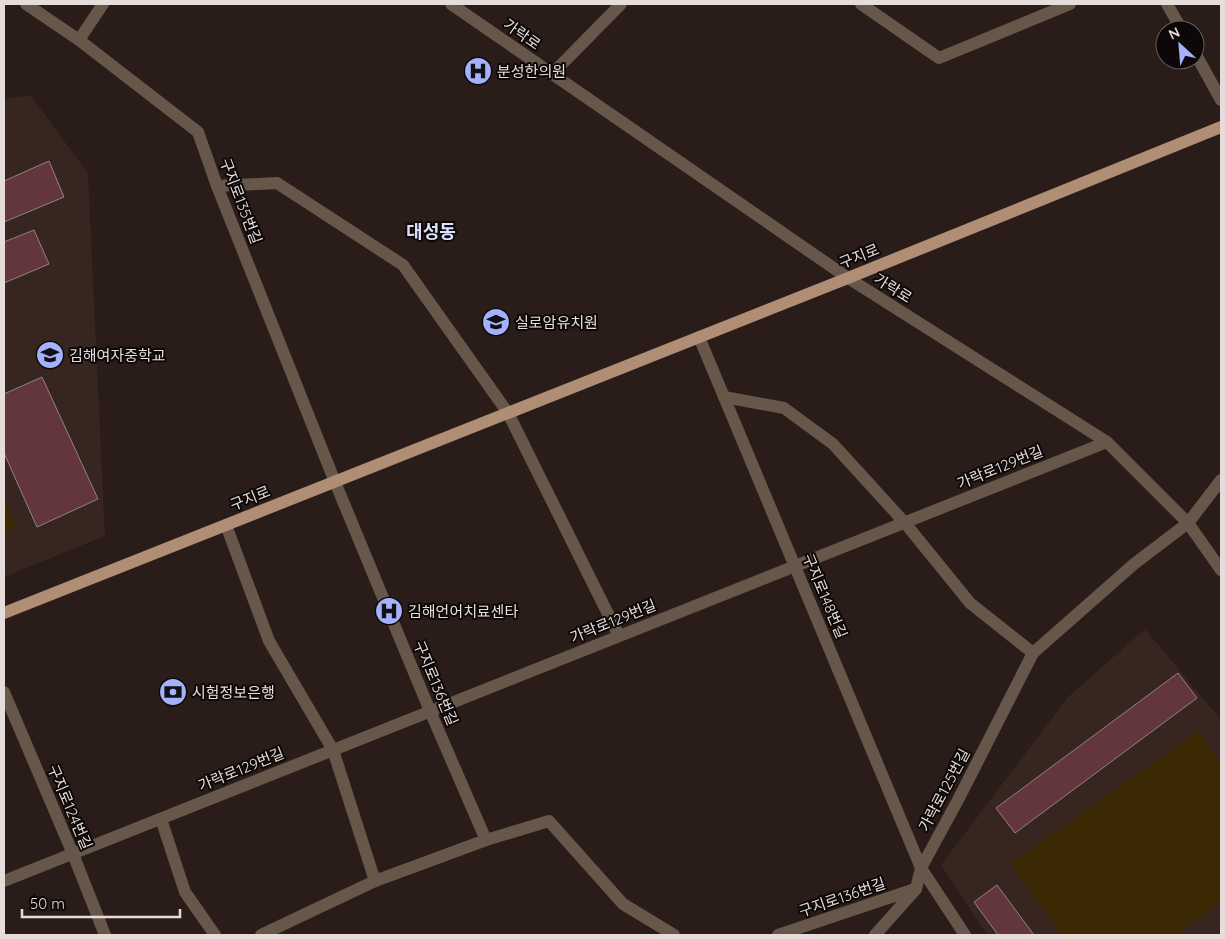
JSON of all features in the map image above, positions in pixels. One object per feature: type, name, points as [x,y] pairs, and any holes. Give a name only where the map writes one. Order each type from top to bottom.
[{"type":"main road","name":"구지로","points":[[4,613],[848,278],[1221,127]]},
{"type":"street","name":"구지로135번길","points":[[26,4],[79,40],[198,132],[217,186],[335,482]]},
{"type":"street","points":[[79,40],[103,4]]},
{"type":"street","name":"가락로","points":[[451,4],[848,278],[1108,442],[1188,523],[1221,570]]},
{"type":"street","points":[[552,74],[621,4]]},
{"type":"street","points":[[861,4],[939,58],[1070,4]]},
{"type":"street","points":[[1168,4],[1177,20]]},
{"type":"street","points":[[1204,70],[1221,100]]},
{"type":"street","points":[[217,186],[278,182],[403,265],[508,413],[619,636]]},
{"type":"street","name":"구지로148번길","points":[[699,337],[921,868],[965,935]]},
{"type":"street","points":[[724,397],[784,408],[833,444],[905,523],[970,603],[1033,653]]},
{"type":"street","name":"가락로129번길","points":[[4,881],[1108,442]]},
{"type":"street","name":"가락로125번길","points":[[875,935],[916,889],[921,868],[1033,653],[1134,564],[1188,523],[1221,480]]},
{"type":"street","name":"구지로136번길","points":[[335,482],[430,712],[486,840]]},
{"type":"street","points":[[226,525],[269,641],[333,750],[375,881]]},
{"type":"street","name":"구지로124번길","points":[[4,692],[73,854],[105,935]]},
{"type":"street","points":[[161,819],[185,892],[215,935]]},
{"type":"street","points":[[261,935],[375,881],[486,840],[549,821],[622,904],[674,935]]},
{"type":"street","name":"구지로136번길","points":[[778,935],[916,889]]},
{"type":"shaded area","name":"김해여자중학교","points":[[30,95],[88,173],[105,536],[4,577],[4,99]]},
{"type":"shaded area","points":[[4,497],[16,527],[4,532]]},
{"type":"shaded area","points":[[1145,629],[1221,720],[1221,935],[987,935],[941,865],[1067,698]]},
{"type":"shaded area","points":[[1198,731],[1221,763],[1221,902],[1175,935],[1061,935],[1011,863]]},
{"type":"building","points":[[49,161],[64,197],[4,222],[4,181]]},
{"type":"building","points":[[34,230],[49,264],[4,283],[4,242]]},
{"type":"building","points":[[42,377],[98,499],[37,527],[4,453],[4,394]]},
{"type":"building","points":[[1178,673],[1197,698],[1015,833],[996,808]]},
{"type":"building","points":[[997,885],[1034,935],[998,935],[974,902]]},
{"type":"place","name":"분성한의원","points":[[478,71]]},
{"type":"place","name":"실로암유치원","points":[[496,322]]},
{"type":"place","name":"김해여자중학교","points":[[50,355]]},
{"type":"place","name":"김해언어치료센타","points":[[389,611]]},
{"type":"place","name":"시험정보은행","points":[[173,692]]},
{"type":"district","name":"대성동","points":[[431,231]]}]
